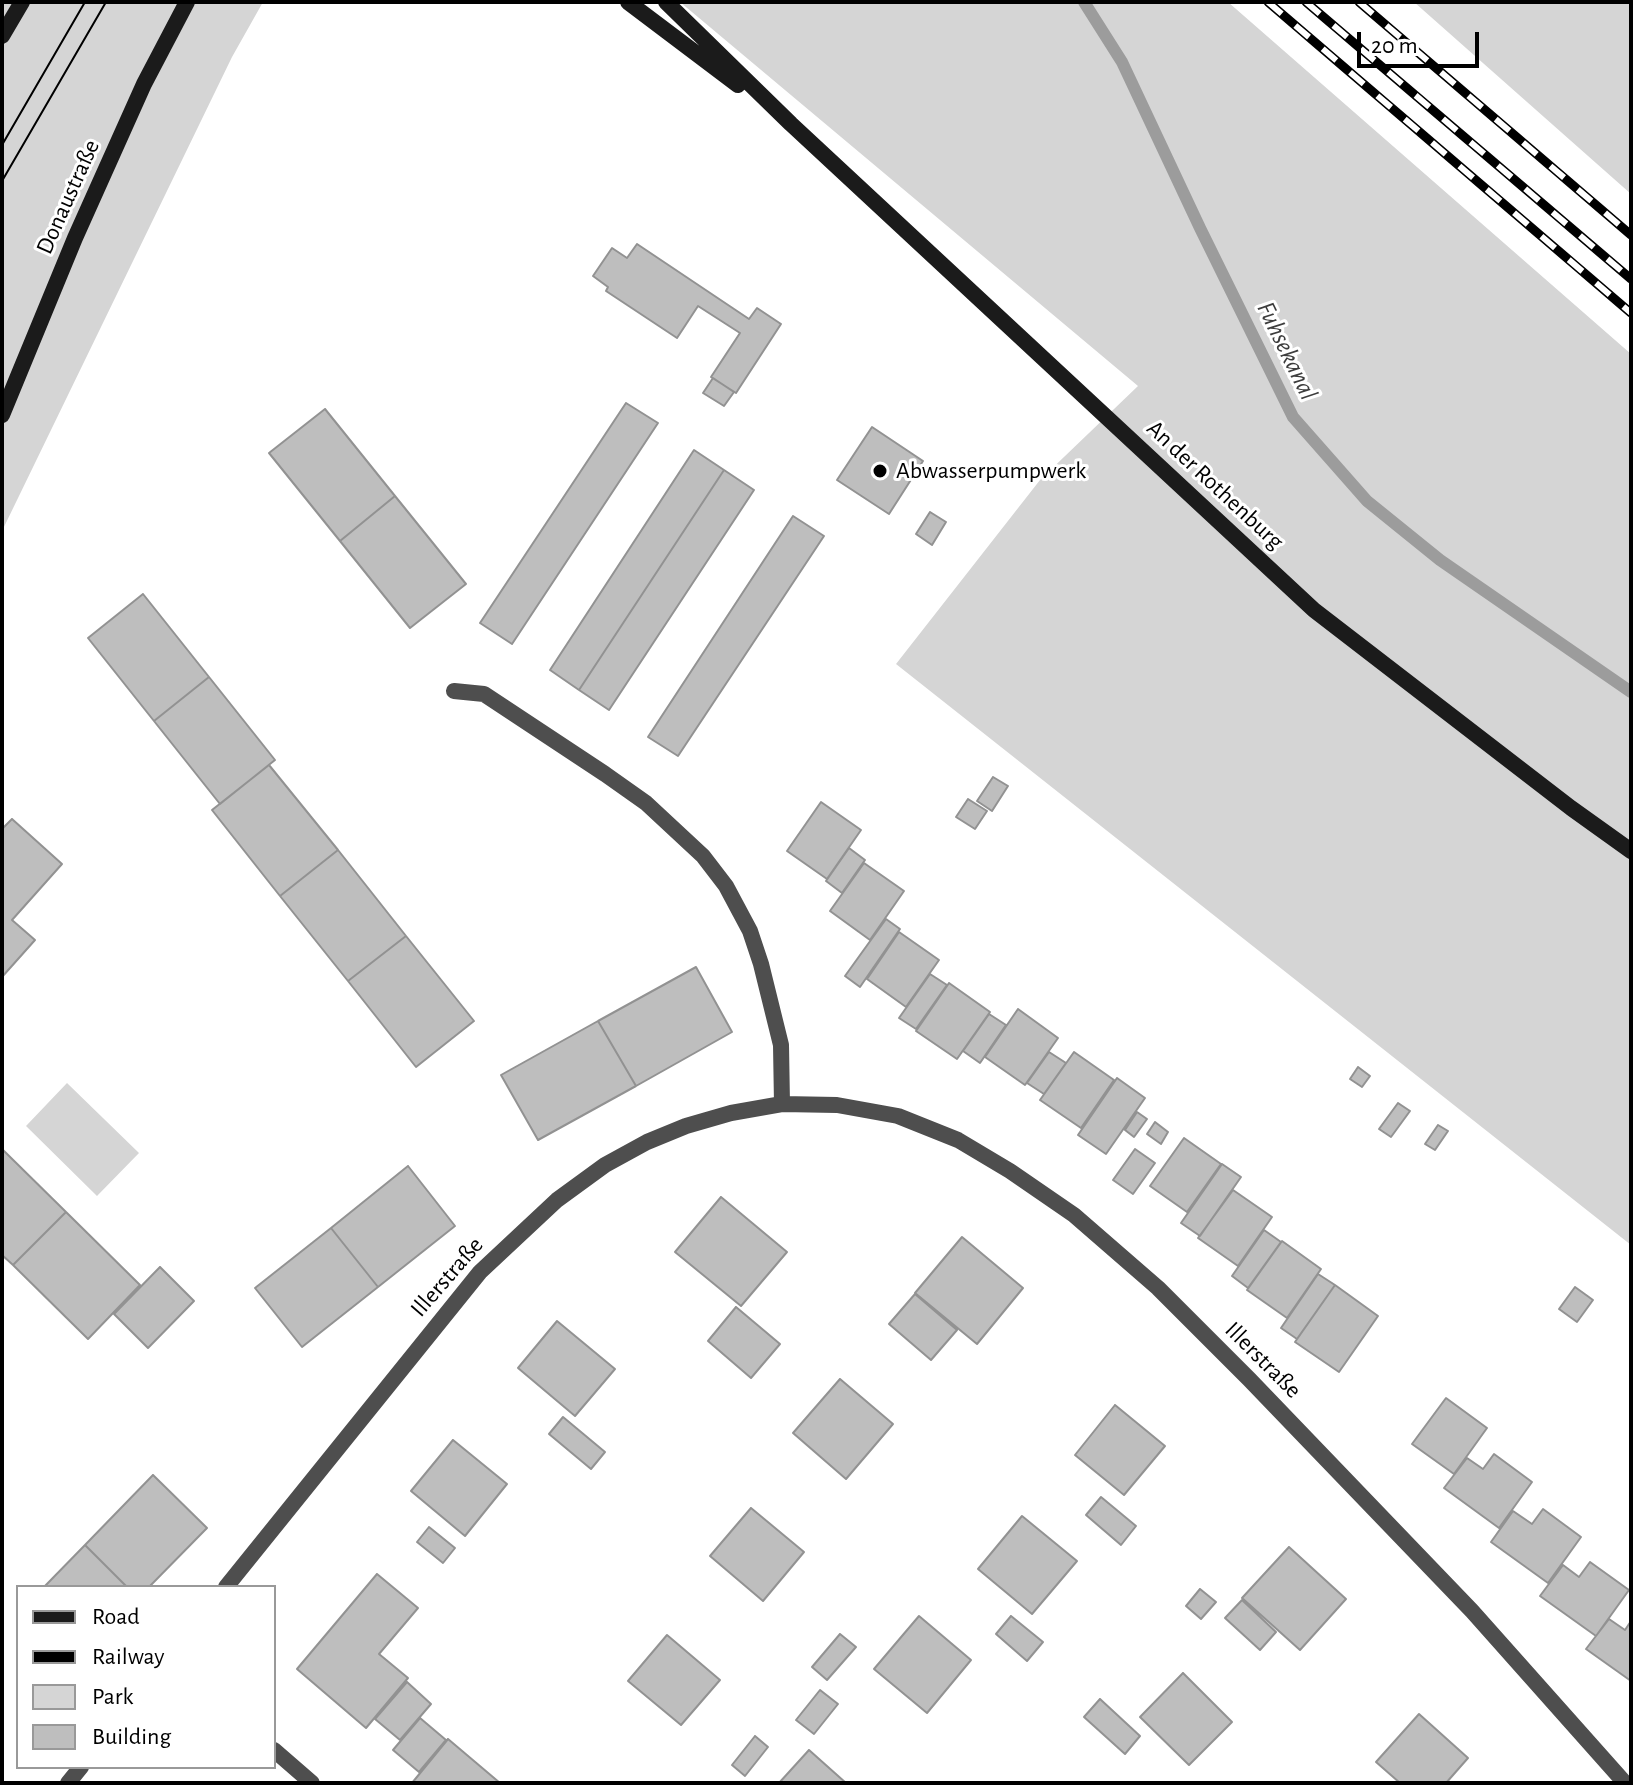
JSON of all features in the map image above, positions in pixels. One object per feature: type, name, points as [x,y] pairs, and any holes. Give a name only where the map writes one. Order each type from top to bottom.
[{"type":"main road","points":[[2,36],[22,2]]},
{"type":"main road","name":"Donaustraße","points":[[2,415],[75,238],[144,84],[187,2]]},
{"type":"main road","name":"An der Rothenburg","points":[[628,2],[791,124]]},
{"type":"main road","name":"An der Rothenburg","points":[[666,2],[791,124],[1314,610],[1631,851]]},
{"type":"street","points":[[454,691],[484,694],[593,766],[646,803],[703,856],[726,886],[750,931],[761,964],[781,1045],[782,1104]]},
{"type":"street","name":"Illerstraße","points":[[228,1585],[480,1272],[557,1200],[605,1165],[647,1142],[686,1126],[731,1113],[782,1104],[837,1105],[898,1116],[958,1140],[1074,1215],[1158,1288],[1249,1379],[1472,1611],[1625,1783]]},
{"type":"street","points":[[276,1752],[312,1783]]},
{"type":"green space","points":[[2,2],[263,2],[232,57],[2,531]]},
{"type":"green space","points":[[680,2],[1228,2],[1631,354],[1631,1245],[896,664],[1040,480],[1138,386]]},
{"type":"green space","points":[[1414,2],[1631,2],[1631,194]]},
{"type":"green space","points":[[67,1083],[139,1153],[97,1196],[26,1126]]},
{"type":"building","points":[[637,244],[749,319],[757,308],[781,324],[736,393],[711,377],[740,333],[698,306],[677,338],[606,291],[608,287],[593,276],[612,248],[627,258]]},
{"type":"building","points":[[713,378],[734,392],[724,406],[703,393]]},
{"type":"building","points":[[626,403],[658,423],[512,644],[480,623]]},
{"type":"building","points":[[325,409],[395,496],[340,541],[269,453]]},
{"type":"building","name":"Abwasserpumpwerk","points":[[872,427],[923,461],[889,514],[837,480]]},
{"type":"building","points":[[694,450],[724,470],[579,690],[550,670]]},
{"type":"building","points":[[724,470],[754,490],[609,710],[579,690]]},
{"type":"building","points":[[395,496],[466,584],[410,628],[340,541]]},
{"type":"building","points":[[930,512],[946,522],[932,545],[916,534]]},
{"type":"building","points":[[793,516],[824,536],[678,756],[648,737]]},
{"type":"building","points":[[143,594],[209,677],[154,721],[88,638]]},
{"type":"building","points":[[209,677],[275,760],[220,804],[154,721]]},
{"type":"building","points":[[269,765],[338,850],[280,896],[212,810]]},
{"type":"building","points":[[993,777],[1008,786],[992,811],[977,801]]},
{"type":"building","points":[[968,799],[987,811],[975,829],[956,817]]},
{"type":"building","points":[[821,802],[861,830],[827,879],[787,851]]},
{"type":"building","points":[[12,819],[62,864],[12,920],[35,940],[2,977],[2,829]]},
{"type":"building","points":[[849,848],[865,860],[842,893],[826,881]]},
{"type":"building","points":[[338,850],[406,936],[348,981],[280,896]]},
{"type":"building","points":[[864,863],[904,891],[870,940],[830,911]]},
{"type":"building","points":[[886,919],[900,929],[860,987],[845,976]]},
{"type":"building","points":[[899,932],[939,960],[906,1007],[867,979]]},
{"type":"building","points":[[406,936],[474,1021],[416,1067],[348,981]]},
{"type":"building","points":[[696,967],[732,1032],[636,1086],[598,1021]]},
{"type":"building","points":[[930,974],[947,985],[916,1029],[899,1018]]},
{"type":"building","points":[[949,983],[990,1012],[957,1059],[916,1031]]},
{"type":"building","points":[[1018,1009],[1058,1038],[1025,1085],[985,1057]]},
{"type":"building","points":[[989,1014],[1006,1025],[980,1063],[963,1051]]},
{"type":"building","points":[[598,1021],[636,1086],[538,1140],[501,1075]]},
{"type":"building","points":[[1049,1052],[1066,1063],[1044,1094],[1027,1083]]},
{"type":"building","points":[[1074,1052],[1114,1080],[1081,1128],[1040,1100]]},
{"type":"building","points":[[1358,1067],[1370,1076],[1362,1087],[1350,1079]]},
{"type":"building","points":[[1117,1078],[1145,1098],[1106,1154],[1078,1135]]},
{"type":"building","points":[[1398,1103],[1410,1111],[1391,1137],[1379,1129]]},
{"type":"building","points":[[1137,1112],[1147,1119],[1134,1137],[1125,1130]]},
{"type":"building","points":[[1155,1122],[1168,1132],[1161,1144],[1147,1134]]},
{"type":"building","points":[[1438,1125],[1448,1131],[1435,1150],[1425,1144]]},
{"type":"building","points":[[1184,1138],[1221,1164],[1187,1212],[1150,1186]]},
{"type":"building","points":[[2,1149],[66,1212],[13,1265],[2,1255]]},
{"type":"building","points":[[1135,1149],[1155,1163],[1133,1194],[1113,1180]]},
{"type":"building","points":[[1222,1164],[1241,1177],[1200,1236],[1181,1223]]},
{"type":"building","points":[[408,1166],[455,1226],[378,1287],[331,1228]]},
{"type":"building","points":[[1233,1190],[1272,1217],[1238,1266],[1198,1238]]},
{"type":"building","points":[[721,1197],[787,1252],[741,1306],[675,1252]]},
{"type":"building","points":[[66,1212],[140,1285],[88,1339],[13,1265]]},
{"type":"building","points":[[331,1228],[378,1287],[302,1347],[255,1288]]},
{"type":"building","points":[[1264,1230],[1281,1242],[1248,1288],[1232,1276]]},
{"type":"building","points":[[962,1237],[1023,1288],[977,1344],[915,1293]]},
{"type":"building","points":[[1282,1241],[1321,1269],[1287,1318],[1247,1290]]},
{"type":"building","points":[[160,1267],[194,1301],[148,1348],[114,1314]]},
{"type":"building","points":[[1318,1274],[1335,1285],[1297,1339],[1281,1328]]},
{"type":"building","points":[[1335,1285],[1378,1316],[1339,1372],[1295,1342]]},
{"type":"building","points":[[1575,1287],[1593,1300],[1577,1322],[1559,1309]]},
{"type":"building","points":[[915,1294],[957,1330],[931,1360],[889,1324]]},
{"type":"building","points":[[736,1307],[780,1344],[751,1378],[708,1341]]},
{"type":"building","points":[[557,1321],[615,1369],[575,1416],[518,1368]]},
{"type":"building","points":[[840,1379],[893,1424],[846,1479],[793,1433]]},
{"type":"building","points":[[1446,1398],[1487,1428],[1454,1474],[1412,1444]]},
{"type":"building","points":[[1115,1405],[1165,1446],[1124,1495],[1075,1455]]},
{"type":"building","points":[[563,1417],[605,1452],[591,1469],[549,1434]]},
{"type":"building","points":[[453,1440],[507,1484],[465,1536],[411,1491]]},
{"type":"building","points":[[1494,1454],[1532,1482],[1499,1528],[1444,1488],[1467,1458],[1483,1469]]},
{"type":"building","points":[[153,1475],[207,1528],[151,1585],[125,1585],[85,1545]]},
{"type":"building","points":[[1101,1497],[1136,1526],[1121,1545],[1086,1515]]},
{"type":"building","points":[[751,1508],[804,1552],[763,1601],[710,1556]]},
{"type":"building","points":[[1543,1509],[1581,1537],[1548,1583],[1491,1542],[1513,1511],[1532,1524]]},
{"type":"building","points":[[1022,1516],[1077,1561],[1032,1614],[978,1569]]},
{"type":"building","points":[[429,1527],[455,1548],[443,1563],[417,1542]]},
{"type":"building","points":[[85,1545],[125,1585],[46,1585]]},
{"type":"building","points":[[1289,1547],[1346,1599],[1300,1650],[1242,1598]]},
{"type":"building","points":[[1590,1562],[1629,1590],[1596,1636],[1540,1596],[1563,1565],[1579,1577]]},
{"type":"building","points":[[377,1574],[418,1608],[379,1654],[408,1678],[366,1728],[297,1669]]},
{"type":"building","points":[[1200,1589],[1216,1602],[1201,1619],[1186,1606]]},
{"type":"building","points":[[1242,1600],[1276,1632],[1260,1650],[1225,1618]]},
{"type":"building","points":[[919,1616],[971,1660],[927,1713],[874,1669]]},
{"type":"building","points":[[1011,1616],[1043,1642],[1027,1661],[996,1634]]},
{"type":"building","points":[[1609,1619],[1625,1630],[1631,1621],[1631,1681],[1586,1649]]},
{"type":"building","points":[[840,1634],[856,1647],[827,1680],[812,1667]]},
{"type":"building","points":[[667,1635],[720,1680],[681,1725],[628,1681]]},
{"type":"building","points":[[1183,1673],[1232,1722],[1189,1765],[1140,1717]]},
{"type":"building","points":[[407,1682],[431,1704],[400,1740],[375,1719]]},
{"type":"building","points":[[820,1690],[838,1704],[814,1734],[796,1720]]},
{"type":"building","points":[[1100,1699],[1140,1736],[1125,1754],[1084,1717]]},
{"type":"building","points":[[1419,1714],[1468,1758],[1446,1783],[1400,1783],[1376,1762]]},
{"type":"building","points":[[420,1718],[446,1740],[419,1772],[393,1750]]},
{"type":"building","points":[[755,1736],[768,1747],[745,1776],[732,1765]]},
{"type":"building","points":[[448,1739],[500,1783],[412,1783]]},
{"type":"building","points":[[809,1750],[846,1783],[779,1783]]},
{"type":"waterway","name":"Fuhsekanal","points":[[1084,2],[1122,62],[1293,417],[1367,501],[1440,560],[1631,692]]},
{"type":"tram line","points":[[2,145],[85,2]]},
{"type":"tram line","points":[[2,181],[106,2]]},
{"type":"railway","points":[[1268,2],[1631,313]]},
{"type":"railway","points":[[1306,2],[1631,279]]},
{"type":"railway","points":[[1359,2],[1631,235]]},
{"type":"place","name":"Abwasserpumpwerk","points":[[880,471]]}]
